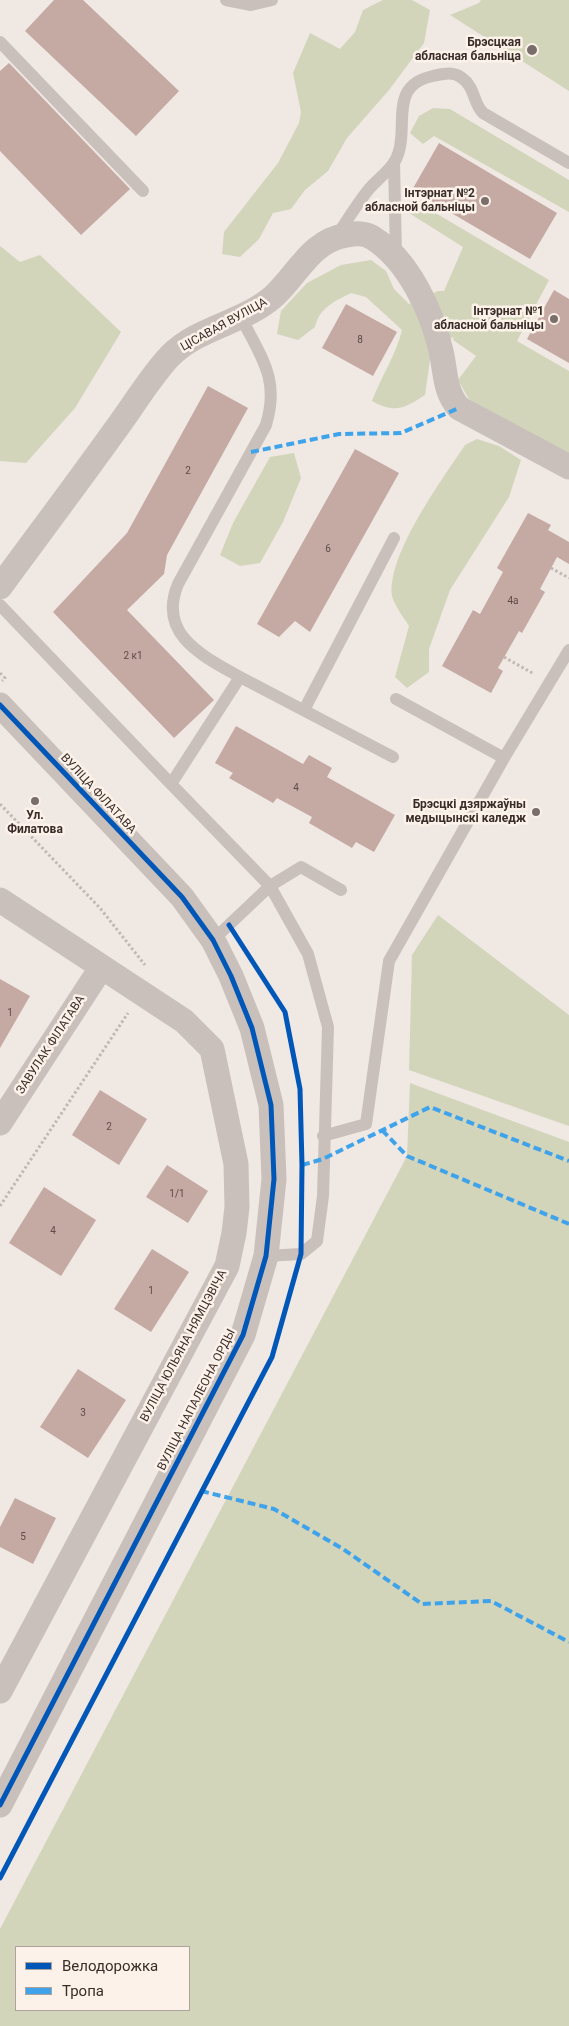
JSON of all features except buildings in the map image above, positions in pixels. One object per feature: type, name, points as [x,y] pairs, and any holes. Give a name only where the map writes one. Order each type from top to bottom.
[{"type":"street","points":[[336,236],[354,234],[370,236],[396,256],[411,277],[433,324],[442,352],[450,397],[459,408],[569,467]]},
{"type":"street","name":"ЦІСАВАЯ ВУЛІЦА","points":[[0,587],[170,355],[212,330],[241,317],[274,296],[307,256],[336,236]]},
{"type":"street","name":"ВУЛІЦА ФІЛАТАВА","points":[[0,705],[182,897]]},
{"type":"street","name":"ВУЛІЦА НАПАЛЕОНА ОРДЫ","points":[[0,1805],[243,1335],[266,1256],[274,1179],[271,1105],[252,1028],[231,976],[213,940],[182,897]]},
{"type":"street","name":"ВУЛІЦА ЮЛЬЯНА НЯМЦЭВІЧА","points":[[0,900],[101,968],[134,1003],[184,1021],[212,1049],[236,1164],[237,1207],[227,1266],[0,1691]]},
{"type":"street","name":"ЗАВУЛАК ФІЛАТАВА","points":[[0,1123],[101,968]]},
{"type":"lane","points":[[226,0],[251,4],[272,0]]},
{"type":"lane","points":[[0,42],[143,191]]},
{"type":"lane","points":[[336,236],[359,202],[394,162],[400,148],[402,108],[409,88],[420,79],[448,73],[462,78],[473,90],[477,107],[483,113],[569,163]]},
{"type":"lane","points":[[394,162],[396,256]]},
{"type":"lane","points":[[241,317],[269,373],[273,391],[271,408],[266,425],[178,584],[172,598],[171,612],[174,624],[181,635],[216,663],[392,757]]},
{"type":"lane","points":[[304,710],[394,538]]},
{"type":"lane","points":[[0,605],[270,886],[308,954],[328,1027],[323,1136],[323,1196],[317,1241],[301,1254],[266,1256]]},
{"type":"lane","points":[[323,1136],[366,1124],[389,962],[504,758],[569,650]]},
{"type":"lane","points":[[171,784],[240,677]]},
{"type":"lane","points":[[396,699],[504,758]]},
{"type":"lane","points":[[213,940],[270,886],[301,867],[341,890]]},
{"type":"path","points":[[551,568],[569,578]]},
{"type":"path","points":[[504,657],[549,683]]},
{"type":"path","points":[[0,673],[5,678],[0,683]]},
{"type":"path","points":[[0,804],[100,908],[151,972],[134,1003],[0,1206]]},
{"type":"path","points":[[120,1008],[134,1003]]},
{"type":"path","points":[[134,1003],[136,1018]]},
{"type":"path","points":[[0,1878],[272,1357],[301,1254]]},
{"type":"green space","points":[[383,0],[412,0],[430,10],[424,43],[389,90],[347,138],[328,171],[305,190],[291,209],[273,213],[259,239],[240,257],[222,254],[224,232],[278,163],[299,123],[301,112],[293,73],[310,33],[340,49],[355,32],[363,10]]},
{"type":"green space","name":"Брэсцкая абласная бальніца","points":[[481,0],[569,0],[569,91],[450,15],[479,3]]},
{"type":"green space","points":[[433,108],[450,109],[569,180],[569,212],[434,136],[423,144],[410,133],[419,116]]},
{"type":"green space","points":[[410,198],[549,280],[517,341],[569,371],[569,457],[469,399],[458,380],[476,356],[453,340],[454,337],[432,346],[425,395],[400,408],[387,407],[372,401],[402,330],[366,297],[351,293],[334,302],[320,315],[315,327],[298,340],[277,334],[281,311],[307,283],[341,265],[371,260],[386,271],[394,289],[409,304],[438,291],[444,291],[463,247],[409,213]]},
{"type":"green space","points":[[0,246],[20,262],[40,255],[121,332],[75,408],[26,463],[0,461]]},
{"type":"green space","points":[[477,439],[499,446],[521,460],[509,497],[450,590],[429,649],[429,672],[407,688],[395,677],[409,626],[392,596],[393,579],[398,560],[418,518],[443,477],[465,445]]},
{"type":"green space","points":[[294,453],[301,478],[283,522],[260,563],[240,566],[220,555],[233,523],[270,457]]},
{"type":"green space","points":[[438,915],[569,1015],[569,1126],[409,1070],[412,955]]},
{"type":"green space","points":[[410,1083],[569,1142],[569,2026],[0,2026],[0,1929],[407,1156]]},
{"type":"marked path","points":[[251,452],[339,434],[401,433],[459,408]]},
{"type":"marked path","points":[[302,1165],[323,1159],[430,1107],[569,1161]]},
{"type":"marked path","points":[[382,1130],[407,1156],[569,1224]]},
{"type":"marked path","points":[[201,1491],[274,1509],[343,1549],[422,1604],[491,1601],[569,1642]]},
{"type":"cycle path","points":[[0,705],[182,897],[213,940],[231,976],[252,1028],[271,1105],[274,1179],[266,1256],[243,1335],[0,1805]]},
{"type":"cycle path","points":[[0,1878],[272,1357],[301,1254],[302,1165],[300,1089],[285,1012],[229,925]]},
{"type":"place","name":"Брэсцкая абласная бальніца","points":[[532,50]]},
{"type":"place","name":"Інтэрнат №2 абласной бальніцы","points":[[485,201]]},
{"type":"place","name":"Інтэрнат №1 абласной бальніцы","points":[[554,319]]},
{"type":"place","name":"Ул. Филатова","points":[[35,801]]},
{"type":"place","name":"Брэсцкі дзяржаўны медыцынскі каледж","points":[[536,812]]}]
